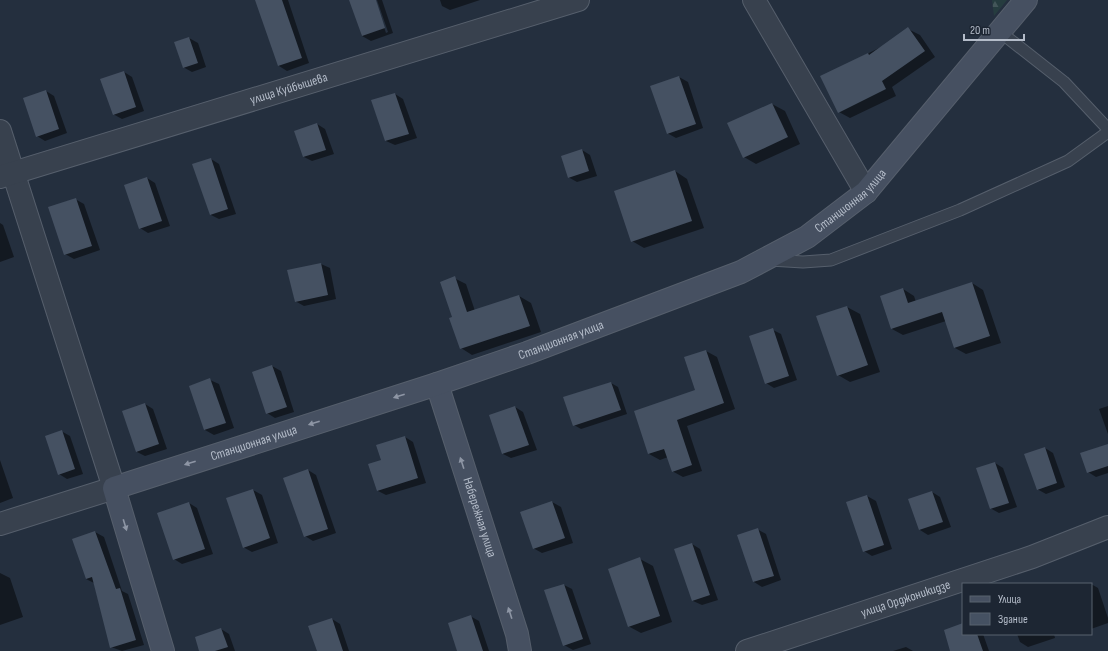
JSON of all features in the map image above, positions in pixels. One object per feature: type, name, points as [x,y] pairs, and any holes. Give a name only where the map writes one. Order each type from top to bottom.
[{"type":"main road","name":"Станционная улица","points":[[114,488],[528,353],[741,272],[808,237],[866,192],[1026,0]]},
{"type":"main road","name":"Набережная улица","points":[[436,384],[517,634],[520,651]]},
{"type":"main road","points":[[114,488],[163,651]]},
{"type":"street","name":"улица Куйбышева","points":[[7,175],[578,0]]},
{"type":"street","points":[[754,0],[866,192]]},
{"type":"street","points":[[0,131],[7,175],[114,488]]},
{"type":"street","name":"Станционная улица","points":[[0,524],[114,488]]},
{"type":"street","name":"улица Орджоникидзе","points":[[747,651],[1032,557],[1108,527]]},
{"type":"lane","points":[[764,260],[803,262],[830,260],[960,210],[1068,160],[1108,130],[1064,82],[999,32]]},
{"type":"green space","points":[[992,0],[1007,0],[994,16]]},
{"type":"building","points":[[255,0],[282,0],[302,58],[278,66]]},
{"type":"building","points":[[349,0],[376,0],[385,28],[362,36]]},
{"type":"building","points":[[908,27],[925,51],[882,81],[886,89],[838,113],[820,76],[868,53],[869,55]]},
{"type":"building","points":[[189,37],[198,63],[183,68],[174,42]]},
{"type":"building","points":[[124,71],[136,107],[113,115],[100,79]]},
{"type":"building","points":[[679,76],[696,124],[667,134],[650,86]]},
{"type":"building","points":[[46,90],[59,129],[36,137],[23,98]]},
{"type":"building","points":[[395,93],[409,134],[385,141],[371,100]]},
{"type":"building","points":[[772,103],[788,137],[743,158],[727,123]]},
{"type":"building","points":[[317,123],[326,150],[303,157],[294,131]]},
{"type":"building","points":[[582,149],[589,171],[568,178],[561,156]]},
{"type":"building","points":[[211,158],[228,209],[210,215],[192,164]]},
{"type":"building","points":[[675,170],[692,221],[631,242],[614,191]]},
{"type":"building","points":[[147,177],[162,221],[139,229],[124,185]]},
{"type":"building","points":[[76,198],[92,246],[64,255],[48,207]]},
{"type":"building","points":[[321,263],[328,295],[295,302],[287,270]]},
{"type":"building","points":[[455,276],[467,312],[519,295],[530,326],[460,349],[449,318],[452,317],[440,282]]},
{"type":"building","points":[[972,282],[990,336],[954,348],[942,312],[891,329],[880,296],[903,288],[908,303]]},
{"type":"building","points":[[847,306],[868,365],[837,376],[816,316]]},
{"type":"building","points":[[773,328],[789,376],[765,384],[749,336]]},
{"type":"building","points":[[706,350],[724,403],[677,420],[692,465],[672,472],[664,449],[648,454],[634,411],[695,390],[684,357]]},
{"type":"building","points":[[272,365],[287,407],[266,414],[252,372]]},
{"type":"building","points":[[210,378],[226,423],[204,430],[189,386]]},
{"type":"building","points":[[611,382],[621,410],[573,426],[563,397]]},
{"type":"building","points":[[145,403],[159,444],[136,452],[122,411]]},
{"type":"building","points":[[515,406],[529,445],[502,454],[489,415]]},
{"type":"building","points":[[62,430],[75,469],[58,475],[45,436]]},
{"type":"building","points":[[405,436],[418,478],[377,491],[368,464],[381,460],[376,445]]},
{"type":"building","points":[[1108,444],[1108,466],[1087,473],[1080,453]]},
{"type":"building","points":[[1045,447],[1057,483],[1037,490],[1024,454]]},
{"type":"building","points":[[995,462],[1009,503],[990,509],[976,468]]},
{"type":"building","points":[[308,469],[328,529],[304,537],[283,478]]},
{"type":"building","points":[[253,489],[270,538],[243,548],[226,498]]},
{"type":"building","points":[[932,491],[943,522],[919,530],[908,499]]},
{"type":"building","points":[[867,495],[884,545],[863,552],[846,502]]},
{"type":"building","points":[[552,501],[565,538],[533,549],[520,512]]},
{"type":"building","points":[[189,502],[205,549],[173,560],[157,513]]},
{"type":"building","points":[[758,528],[774,576],[753,582],[737,535]]},
{"type":"building","points":[[95,531],[116,589],[120,588],[136,640],[110,648],[92,577],[86,579],[72,539]]},
{"type":"building","points":[[692,543],[710,595],[692,601],[674,549]]},
{"type":"building","points":[[640,557],[660,616],[628,627],[608,569]]},
{"type":"building","points":[[564,584],[583,639],[563,646],[544,590]]},
{"type":"building","points":[[471,615],[483,651],[457,651],[448,623]]},
{"type":"building","points":[[332,618],[343,651],[317,651],[308,626]]},
{"type":"building","points":[[962,623],[962,635],[977,635],[983,651],[950,651],[944,630]]},
{"type":"building","points":[[221,628],[228,647],[215,651],[199,651],[195,637]]}]
